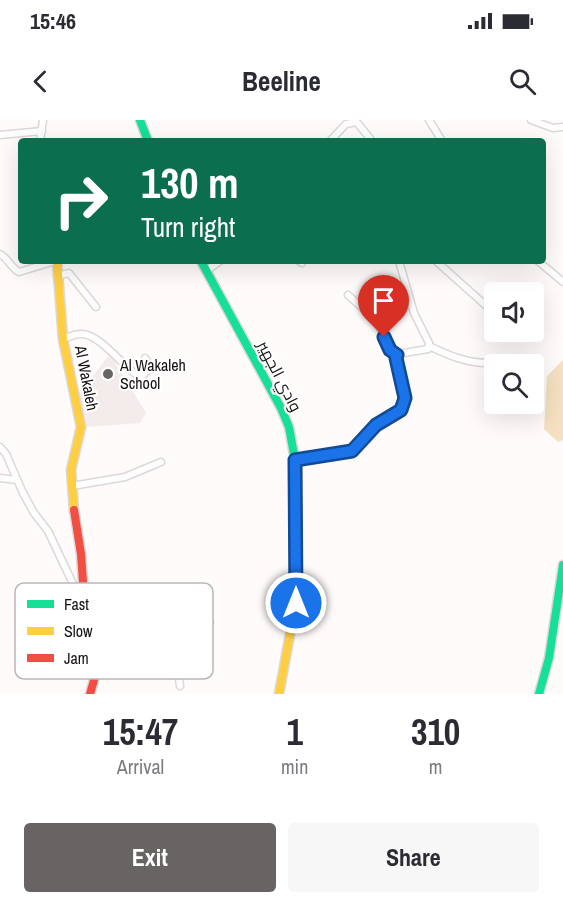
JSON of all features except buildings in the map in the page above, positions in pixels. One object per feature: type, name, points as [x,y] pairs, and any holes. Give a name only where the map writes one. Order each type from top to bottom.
[{"type":"street","points":[[41,138],[43,120]]},
{"type":"street","points":[[140,120],[147,138]]},
{"type":"street","points":[[429,120],[440,138]]},
{"type":"street","points":[[531,120],[553,128],[563,126],[558,120]]},
{"type":"street","points":[[333,138],[346,124],[355,121],[369,138]]},
{"type":"street","points":[[0,135],[42,131]]},
{"type":"street","points":[[0,254],[4,256],[11,268],[19,272],[46,264]]},
{"type":"street","name":"Al Wakaleh","points":[[56,264],[63,339],[81,427],[71,470],[83,583]]},
{"type":"street","name":"وادي الجهير","points":[[202,264],[281,408],[289,427],[295,460],[296,603],[279,694]]},
{"type":"street","points":[[206,272],[216,264]]},
{"type":"street","points":[[400,264],[414,313],[429,346]]},
{"type":"street","points":[[439,264],[484,304]]},
{"type":"street","points":[[542,264],[563,282]]},
{"type":"street","points":[[57,276],[69,273],[96,307]]},
{"type":"street","points":[[348,295],[376,321],[390,350],[397,355],[428,349],[429,346]]},
{"type":"street","points":[[63,339],[86,333],[137,375],[142,376],[149,369],[145,358]]},
{"type":"street","points":[[429,346],[461,359],[484,363]]},
{"type":"street","points":[[295,460],[352,451],[376,425],[401,410],[405,398],[397,355]]},
{"type":"street","points":[[0,447],[6,454],[34,513],[48,531],[73,583]]},
{"type":"street","points":[[72,486],[125,477],[161,462]]},
{"type":"street","points":[[0,478],[17,480]]},
{"type":"street","points":[[539,694],[549,658],[563,565]]},
{"type":"street","name":"Al Wakaleh","points":[[90,694],[94,679]]},
{"type":"street","points":[[179,679],[180,686]]},
{"type":"shaded area","name":"Al Wakaleh School","points":[[110,354],[146,413],[140,423],[85,427],[78,395]]},
{"type":"shaded area","points":[[563,360],[563,440],[558,442],[544,429],[547,376]]},
{"type":"traffic: fast","points":[[140,120],[147,138]]},
{"type":"traffic: fast","points":[[203,264],[281,408],[289,427],[295,460],[295,607]]},
{"type":"traffic: fast","points":[[539,694],[549,658],[563,565]]},
{"type":"traffic: slow","points":[[57,264],[63,339],[81,427],[71,470],[74,510]]},
{"type":"traffic: slow","points":[[279,694],[295,607]]},
{"type":"traffic: jam","points":[[74,510],[83,583]]},
{"type":"traffic: jam","points":[[90,694],[94,679]]},
{"type":"place","name":"Al Wakaleh School","points":[[108,374]]},
{"type":"route","points":[[296,603],[295,460],[352,451],[376,425],[404,406],[405,398],[397,355],[390,350],[384,337]]}]
